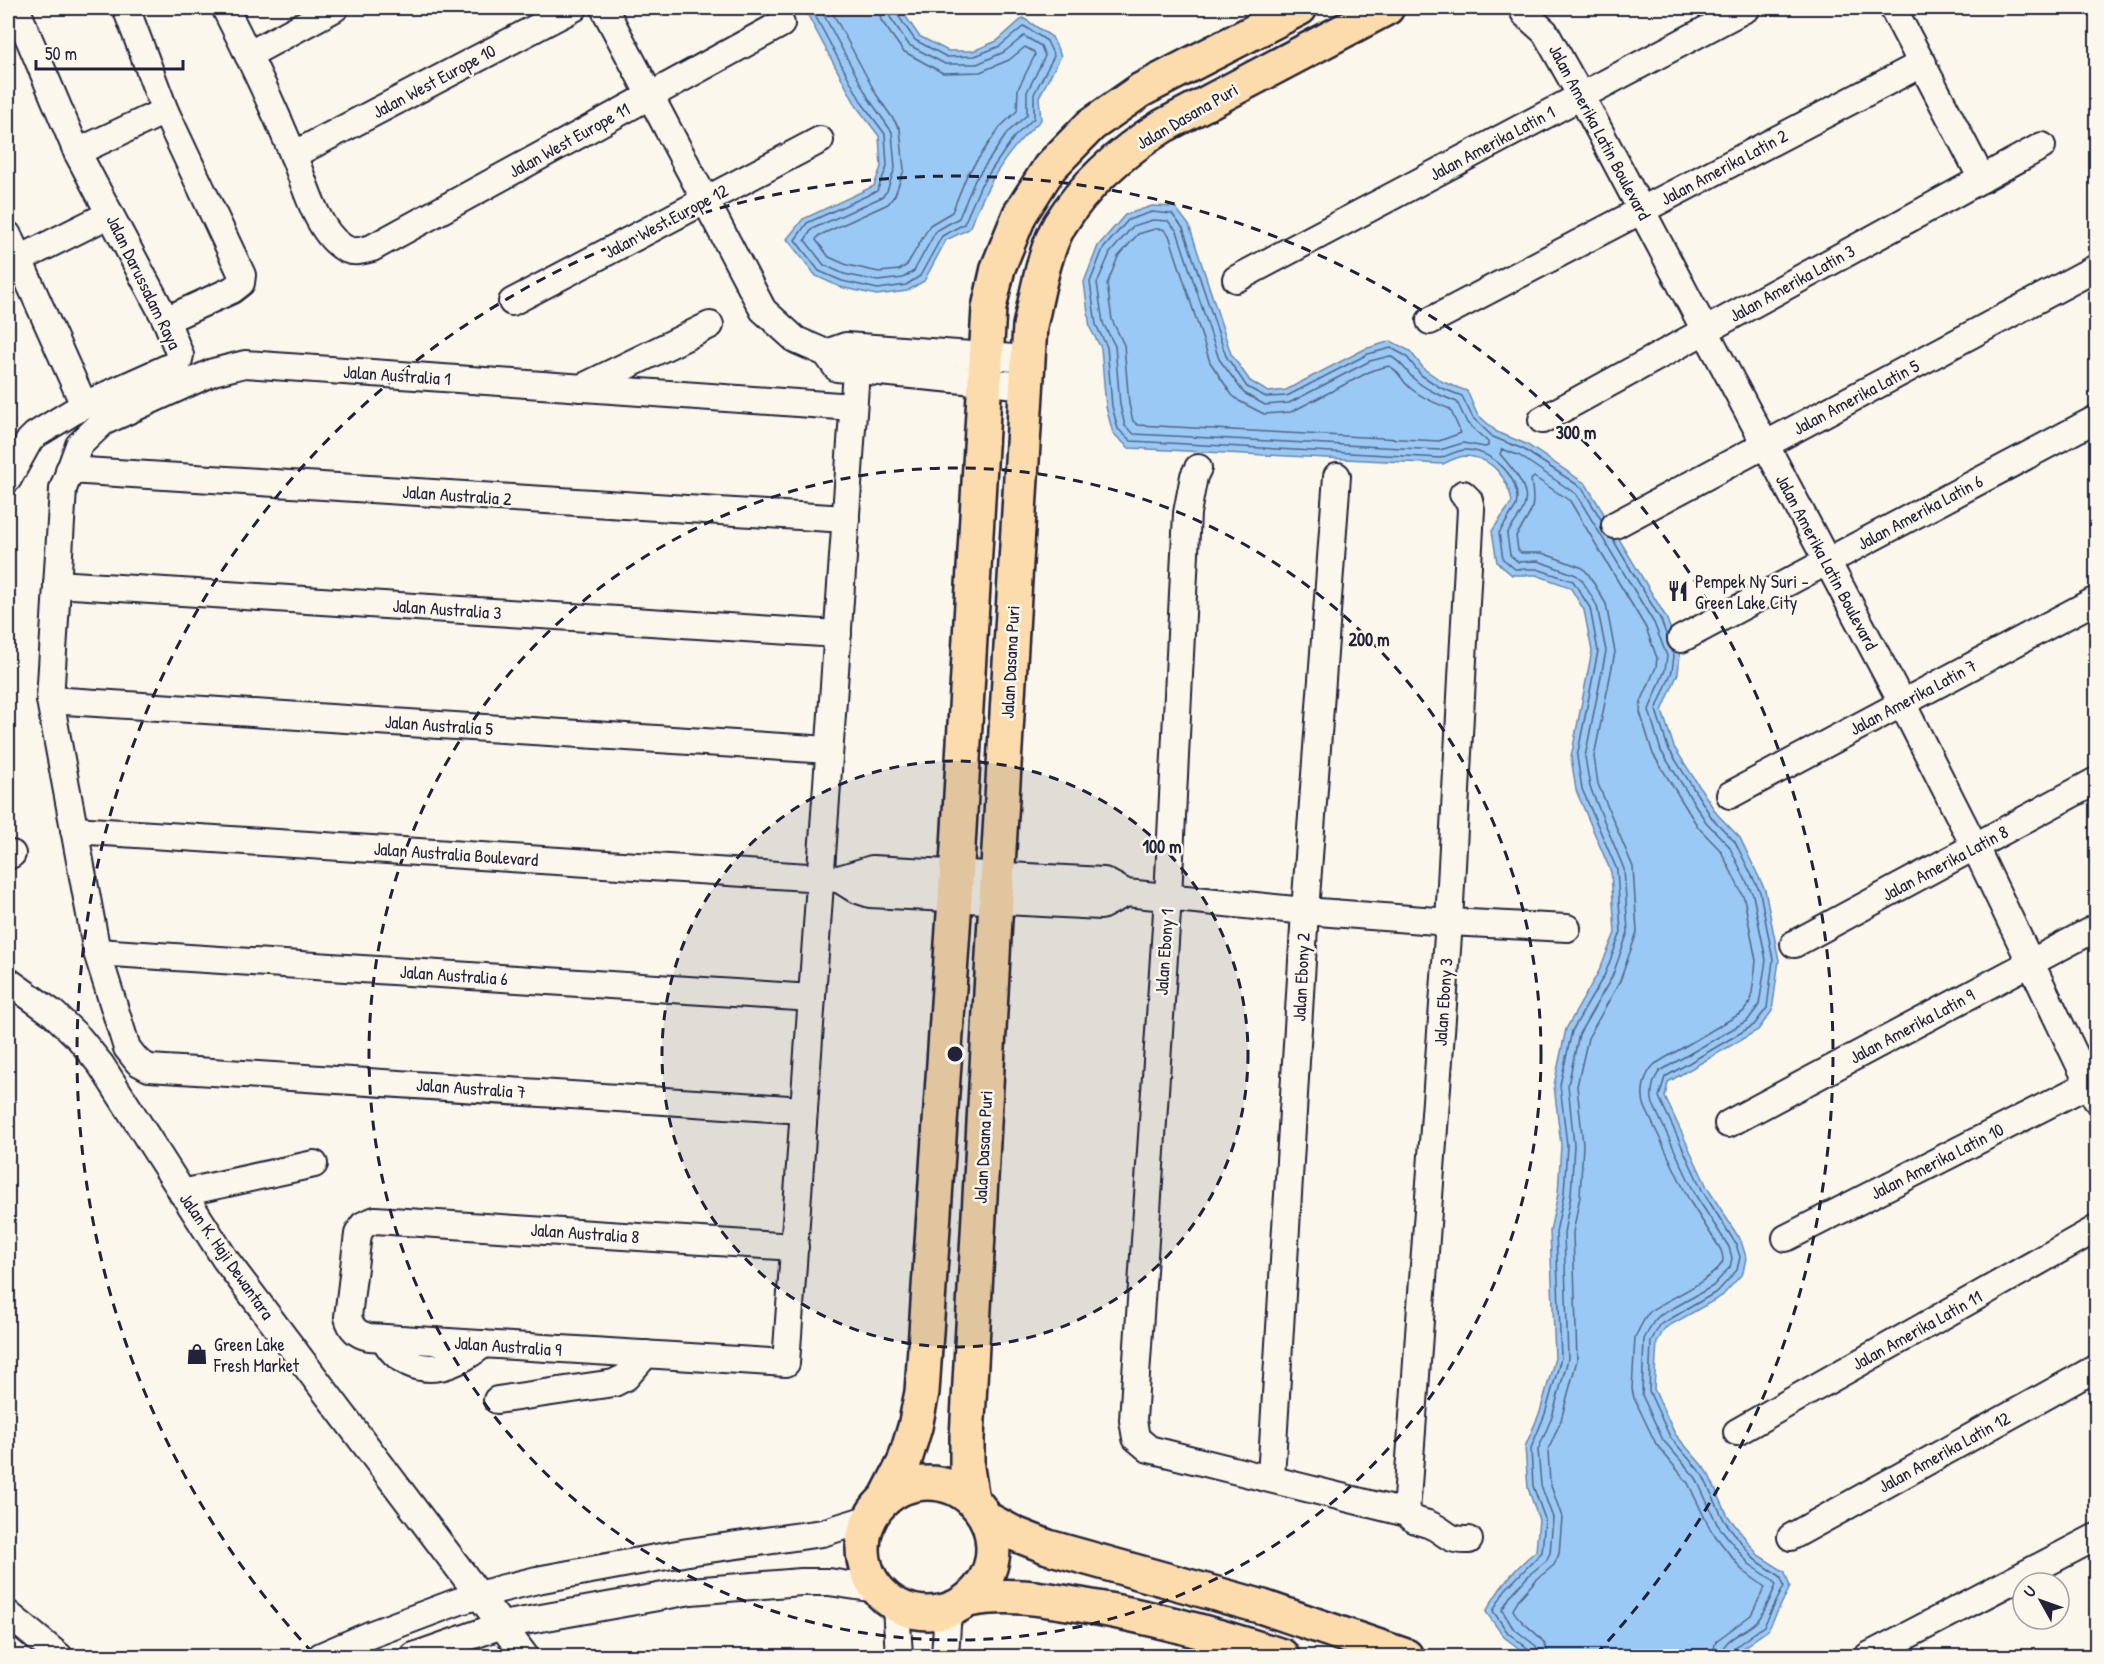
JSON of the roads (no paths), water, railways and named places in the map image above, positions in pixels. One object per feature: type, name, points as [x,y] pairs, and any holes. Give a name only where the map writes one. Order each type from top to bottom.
[{"type":"main road","points":[[1282,1656],[1125,1612],[1037,1597],[988,1596],[921,1614],[886,1597],[865,1567],[863,1542],[878,1508],[904,1463],[915,1427],[922,1392],[956,886],[988,308],[998,268],[1020,214],[1050,167],[1090,125],[1141,90],[1299,8]]},
{"type":"main road","name":"Jalan Dasana Puri","points":[[979,1509],[967,1468],[967,1438],[1030,326],[1041,273],[1060,225],[1089,187],[1133,145],[1163,126],[1387,8]]},
{"type":"main road","points":[[878,1508],[907,1487],[929,1483],[952,1487],[1015,1534],[1048,1547],[1263,1607],[1406,1656]]},
{"type":"main road","points":[[958,1605],[983,1583],[992,1563],[993,1540],[979,1509]]},
{"type":"street","points":[[126,8],[165,111],[242,275],[241,283],[232,290],[166,320]]},
{"type":"street","points":[[225,8],[294,156]]},
{"type":"street","points":[[248,55],[335,8]]},
{"type":"street","name":"Jalan West Europe 10","points":[[294,156],[574,8]]},
{"type":"street","points":[[604,8],[763,310],[796,340],[825,353],[837,368],[985,368],[1028,372]]},
{"type":"street","name":"Jalan Amerika Latin Boulevard","points":[[1522,8],[1525,14],[1544,20],[1581,96],[1902,703],[1975,847],[2093,1091]]},
{"type":"street","name":"Jalan Amerika Latin 1","points":[[1236,279],[1748,8]]},
{"type":"street","points":[[1893,8],[1982,179]]},
{"type":"street","name":"Jalan Darussalam Raya","points":[[8,477],[29,441],[35,435],[84,405],[178,363],[180,355],[166,320],[77,152],[16,23]]},
{"type":"street","name":"Jalan West Europe 11","points":[[294,156],[299,174],[319,218],[332,237],[342,247],[355,252],[372,248],[781,24]]},
{"type":"street","name":"Jalan Amerika Latin 2","points":[[1430,321],[1923,63]]},
{"type":"street","points":[[77,152],[165,111]]},
{"type":"street","name":"Jalan West Europe 12","points":[[512,302],[820,140]]},
{"type":"street","name":"Jalan Amerika Latin 3","points":[[1542,420],[2042,146]]},
{"type":"street","points":[[14,262],[110,214]]},
{"type":"street","points":[[8,235],[14,262],[84,405]]},
{"type":"street","name":"Jalan Amerika Latin 5","points":[[1614,525],[2097,268]]},
{"type":"street","points":[[581,388],[710,325]]},
{"type":"street","name":"Jalan Australia 1","points":[[138,1062],[127,1048],[97,952],[50,700],[63,489],[79,445],[103,422],[213,372],[245,364],[581,388],[854,396],[846,519]]},
{"type":"street","name":"Jalan Amerika Latin 6","points":[[1681,639],[2097,419]]},
{"type":"street","name":"Jalan Ebony 1","points":[[1198,468],[1194,476],[1187,513],[1168,897],[1132,1420],[1136,1438],[1149,1449],[1271,1478]]},
{"type":"street","name":"Jalan Australia 2","points":[[69,470],[846,519]]},
{"type":"street","name":"Jalan Ebony 2","points":[[1271,1478],[1305,911],[1337,476]]},
{"type":"street","name":"Jalan Ebony 3","points":[[1406,1513],[1449,922],[1471,509],[1469,500],[1463,494]]},
{"type":"street","points":[[795,1247],[812,998],[830,878],[829,750],[846,519]]},
{"type":"street","name":"Jalan Australia 3","points":[[57,584],[838,634]]},
{"type":"street","name":"Jalan Amerika Latin 7","points":[[1730,795],[2097,600]]},
{"type":"street","name":"Jalan Australia 5","points":[[50,700],[829,750]]},
{"type":"street","name":"Jalan Amerika Latin 8","points":[[1794,944],[2097,781]]},
{"type":"street","name":"Jalan Australia Boulevard","points":[[74,830],[830,878]]},
{"type":"street","points":[[830,878],[870,894],[956,886],[997,888],[1104,881],[1126,893],[1305,911],[1567,928]]},
{"type":"street","name":"Jalan Amerika Latin 9","points":[[1728,1124],[2097,928]]},
{"type":"street","name":"Jalan Australia 6","points":[[97,952],[812,998]]},
{"type":"street","name":"Jalan K. Haji Dewantara","points":[[8,981],[54,1014],[79,1038],[101,1065],[225,1259],[525,1656]]},
{"type":"street","name":"Jalan Australia 7","points":[[138,1062],[149,1068],[804,1110]]},
{"type":"street","name":"Jalan Amerika Latin 10","points":[[1786,1238],[2093,1091]]},
{"type":"street","points":[[182,1193],[314,1164]]},
{"type":"street","name":"Jalan Australia 8","points":[[376,1337],[355,1331],[348,1317],[357,1234],[363,1225],[375,1220],[795,1247]]},
{"type":"street","name":"Jalan Amerika Latin 11","points":[[1737,1432],[2097,1229]]},
{"type":"street","name":"Jalan Australia 9","points":[[376,1337],[786,1363],[795,1247]]},
{"type":"street","points":[[497,1400],[614,1383],[626,1377],[646,1354]]},
{"type":"street","name":"Jalan Amerika Latin 12","points":[[1791,1537],[2097,1368]]},
{"type":"street","points":[[1271,1478],[1406,1513],[1414,1522],[1430,1525],[1453,1539],[1469,1539]]},
{"type":"street","points":[[321,1656],[372,1634],[479,1594],[537,1580],[676,1554],[822,1533],[878,1508]]},
{"type":"street","points":[[1868,1656],[2097,1537]]},
{"type":"street","points":[[414,1656],[502,1625],[691,1591],[801,1582],[829,1582],[886,1597],[899,1656]]},
{"type":"street","points":[[945,1656],[958,1605]]},
{"type":"street","points":[[8,1614],[59,1656]]},
{"type":"water","points":[[804,8],[900,8],[919,36],[948,51],[973,51],[997,41],[1023,18],[1052,37],[1061,56],[1039,97],[1041,120],[1017,144],[998,170],[969,229],[946,240],[924,281],[907,291],[877,295],[840,287],[816,276],[787,239],[803,219],[874,186],[881,167],[879,136],[857,107]]},
{"type":"water","points":[[1152,206],[1175,207],[1189,225],[1231,354],[1250,381],[1268,392],[1286,390],[1365,349],[1391,341],[1410,351],[1424,369],[1443,382],[1467,391],[1477,414],[1497,432],[1526,444],[1586,484],[1666,617],[1680,654],[1678,673],[1662,711],[1674,747],[1717,814],[1740,838],[1765,890],[1779,960],[1772,1011],[1758,1030],[1668,1082],[1665,1097],[1708,1189],[1741,1241],[1746,1257],[1743,1273],[1722,1296],[1665,1328],[1657,1342],[1654,1389],[1675,1434],[1707,1471],[1728,1516],[1758,1555],[1785,1572],[1790,1587],[1768,1630],[1731,1656],[1529,1656],[1504,1637],[1486,1612],[1508,1579],[1536,1551],[1539,1520],[1528,1488],[1525,1447],[1540,1412],[1555,1358],[1550,1231],[1558,1194],[1561,1145],[1554,1085],[1566,1029],[1599,971],[1615,933],[1611,872],[1576,790],[1571,757],[1592,651],[1584,610],[1570,587],[1536,575],[1512,575],[1497,562],[1492,531],[1512,502],[1507,485],[1497,470],[1475,457],[1463,456],[1443,464],[1129,448],[1113,433],[1106,407],[1101,348],[1090,328],[1084,282],[1098,246],[1125,215]]},
{"type":"place","name":"Pempek Ny Suri - Green Lake City","points":[[1678,591]]},
{"type":"place","name":"Green Lake Fresh Market","points":[[197,1354]]}]
